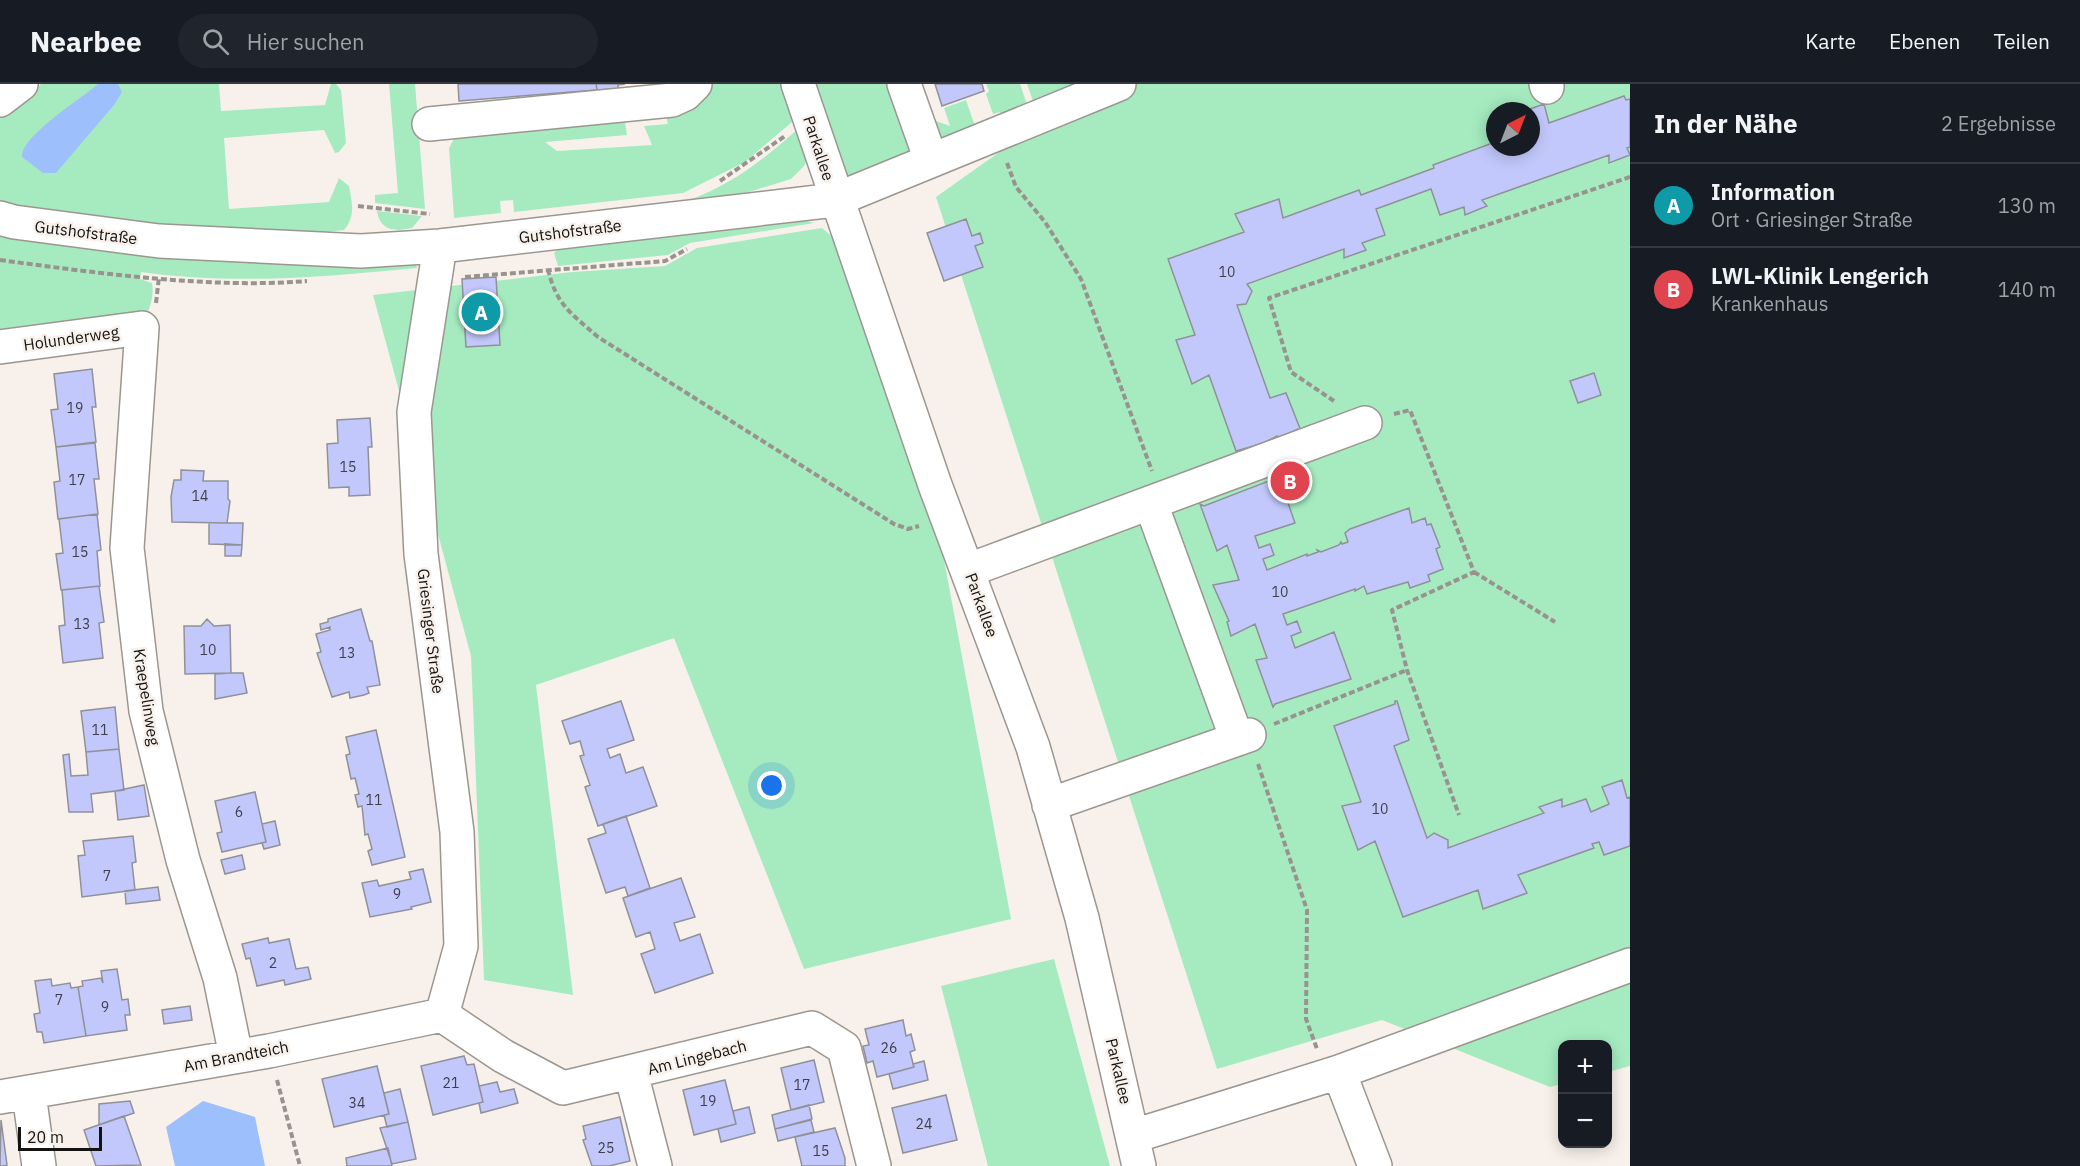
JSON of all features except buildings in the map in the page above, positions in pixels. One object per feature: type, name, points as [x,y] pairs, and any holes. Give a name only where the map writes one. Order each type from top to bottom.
[{"type":"street","points":[[0,100],[21,84]]},
{"type":"street","points":[[429,124],[672,100],[685,94],[695,84]]},
{"type":"street","name":"Parkallee","points":[[798,84],[835,200],[1033,747],[1082,918],[1136,1151],[1333,1074],[1630,965]]},
{"type":"street","points":[[904,84],[931,160]]},
{"type":"street","name":"Gutshofstraße","points":[[0,218],[14,222],[159,241],[361,251],[438,258],[541,235],[835,200],[1119,84]]},
{"type":"street","name":"Griesinger Straße","points":[[438,258],[414,412],[421,554],[457,844],[461,946],[442,1015]]},
{"type":"street","name":"Holunderweg","points":[[0,347],[142,328]]},
{"type":"street","name":"Kraepelinweg","points":[[142,328],[127,548],[146,711],[183,860],[220,978],[236,1056]]},
{"type":"street","points":[[969,570],[1365,423]]},
{"type":"street","points":[[1049,805],[1243,737],[1157,502]]},
{"type":"street","name":"Am Brandteich","points":[[39,1166],[15,1095],[269,1050],[442,1015]]},
{"type":"street","name":"Am Lingebach","points":[[442,1015],[502,1056],[563,1088],[812,1028],[844,1048],[874,1166]]},
{"type":"street","points":[[631,1073],[655,1166]]},
{"type":"street","points":[[1333,1074],[1375,1166]]},
{"type":"path","points":[[1004,152],[1016,187],[1045,222],[1081,279],[1157,502]]},
{"type":"path","points":[[1555,622],[1474,572],[1410,410],[1365,423],[1291,372],[1269,298],[1630,177]]},
{"type":"path","points":[[541,235],[553,291],[563,306],[598,338],[894,524],[908,529],[949,520]]},
{"type":"path","points":[[438,258],[451,279],[536,271]]},
{"type":"path","points":[[1459,815],[1407,670],[1392,610],[1474,572]]},
{"type":"path","points":[[1333,1074],[1306,1019],[1307,910],[1243,737],[1407,670]]},
{"type":"path","points":[[269,1050],[300,1166]]},
{"type":"green space","points":[[41,84],[219,84],[221,111],[325,105],[331,84],[336,84],[341,90],[346,143],[339,152],[335,153],[324,130],[224,138],[229,209],[329,202],[339,178],[349,186],[352,214],[348,225],[344,230],[310,234],[215,233],[0,204],[0,116]]},
{"type":"green space","points":[[389,84],[415,84],[425,209],[375,203],[375,195],[398,193]]},
{"type":"green space","points":[[704,84],[786,84],[798,117],[745,162],[683,193],[514,212],[513,200],[500,201],[501,213],[454,218],[449,148],[456,135],[624,115],[627,135],[545,142],[557,151],[652,145],[644,126],[668,124],[665,111]]},
{"type":"green space","points":[[814,84],[896,84],[913,140],[909,152],[850,180],[846,176]]},
{"type":"green space","points":[[986,84],[1020,84],[1028,107],[1003,121],[1000,112],[993,114],[986,94],[989,91]]},
{"type":"green space","points":[[1027,84],[1630,84],[1630,1066],[1612,1071],[1612,1040],[1558,1040],[1558,1085],[1550,1087],[1382,1020],[1217,1069],[936,197],[1092,86],[1035,107]]},
{"type":"green space","points":[[966,100],[977,132],[938,140],[925,117],[950,126],[944,108]]},
{"type":"green space","points":[[801,126],[808,154],[805,165],[791,179],[716,202],[687,201],[719,187],[748,170]]},
{"type":"green space","points":[[377,211],[422,216],[412,228],[394,230],[381,223]]},
{"type":"green space","points":[[801,219],[814,223],[690,243],[668,255],[558,266],[554,253],[560,247]]},
{"type":"green space","points":[[0,226],[416,263],[417,268],[314,277],[244,279],[141,272],[140,279],[152,283],[153,287],[152,300],[146,316],[0,343]]},
{"type":"green space","points":[[822,228],[835,239],[934,506],[1011,919],[804,969],[674,638],[536,685],[573,995],[484,980],[471,656],[373,295],[572,272],[665,266],[697,248]]},
{"type":"green space","points":[[1054,959],[1110,1166],[988,1166],[941,986]]},
{"type":"water","points":[[98,84],[118,84],[122,92],[114,105],[56,173],[43,173],[22,157],[24,148],[41,129]]},
{"type":"water","points":[[203,1101],[255,1117],[265,1166],[175,1166],[166,1127]]},
{"type":"place","name":"Information","points":[[481,312]]},
{"type":"place","name":"LWL-Klinik Lengerich","points":[[1290,481]]}]
